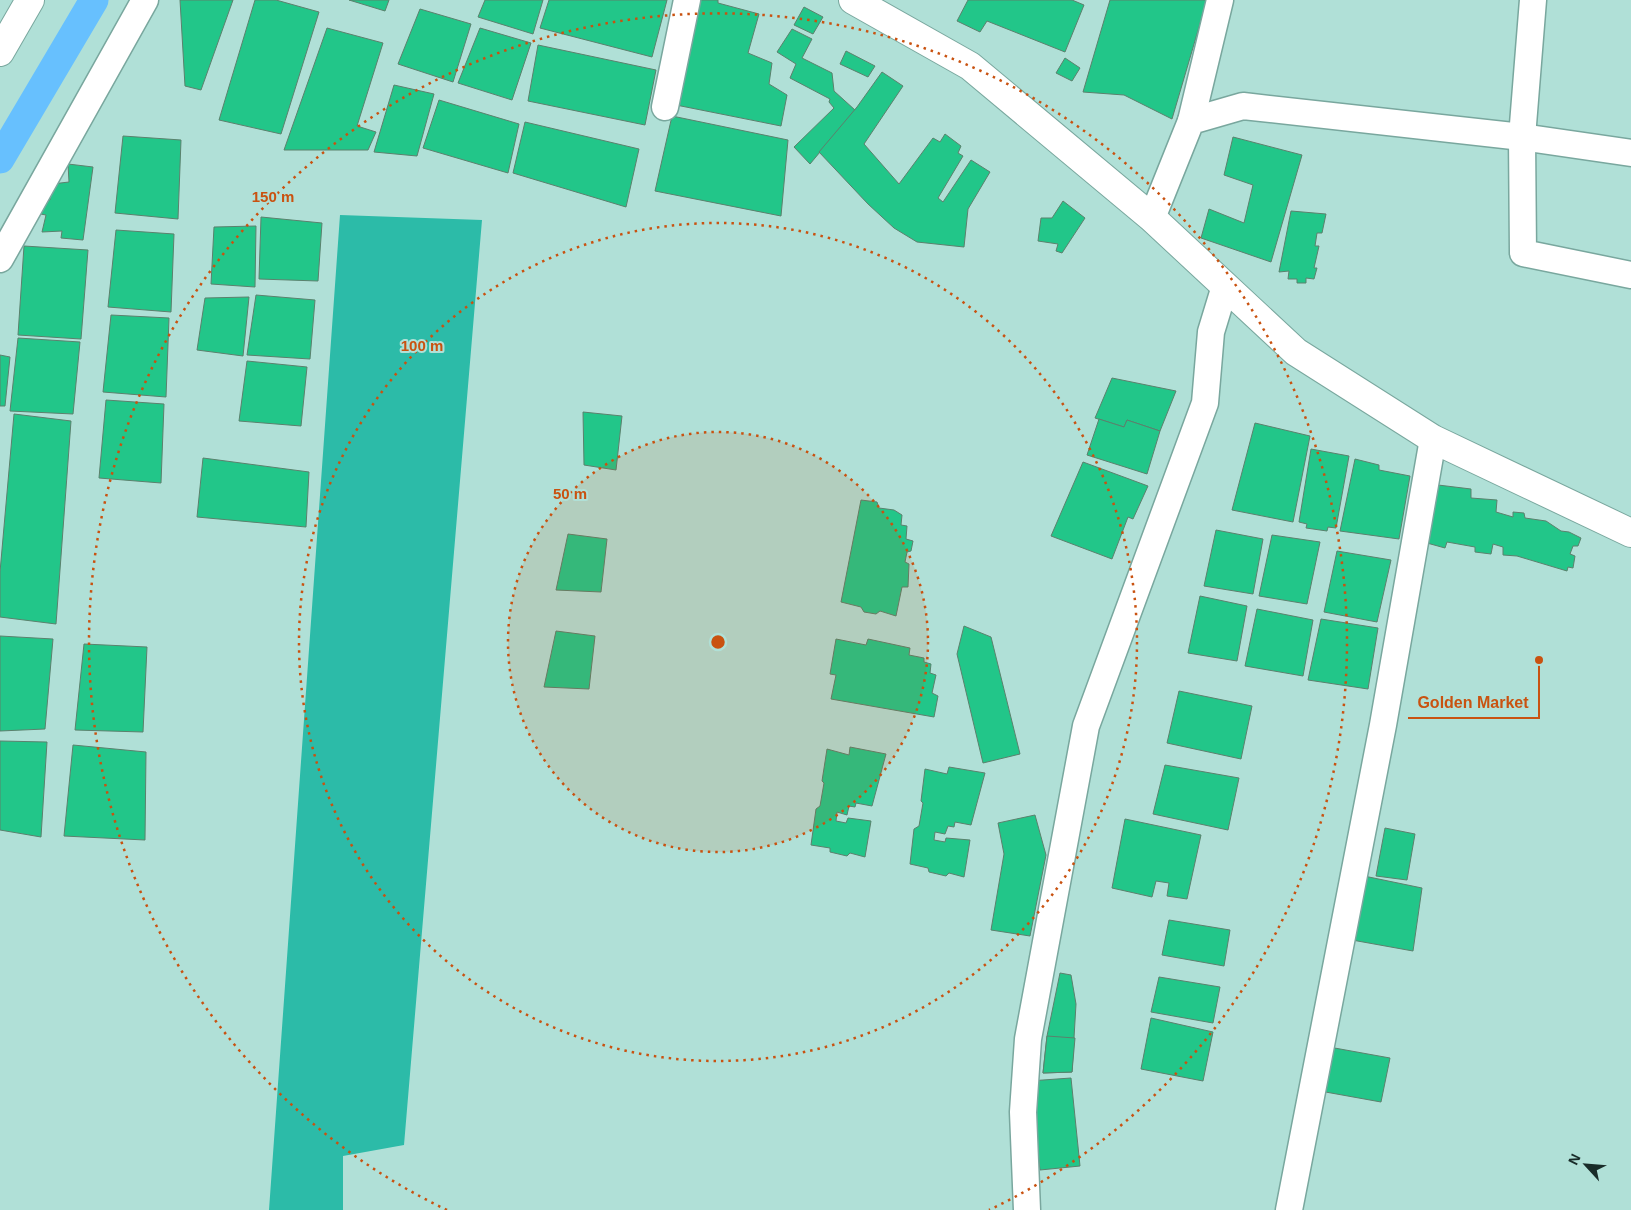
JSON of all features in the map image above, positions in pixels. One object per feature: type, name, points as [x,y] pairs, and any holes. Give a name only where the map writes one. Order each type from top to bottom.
[{"type":"main road","points":[[0,52],[30,0]]},
{"type":"main road","points":[[852,0],[970,66],[1152,218],[1296,352],[1433,439],[1631,533]]},
{"type":"street","points":[[0,259],[145,0]]},
{"type":"street","points":[[665,107],[688,0]]},
{"type":"street","points":[[1152,218],[1190,121],[1220,0]]},
{"type":"street","points":[[1533,0],[1522,137],[1523,253],[1631,275]]},
{"type":"street","points":[[1190,121],[1243,106],[1522,137],[1631,153]]},
{"type":"street","points":[[1028,1210],[1023,1112],[1028,1039],[1086,726],[1205,403],[1211,332],[1225,286]]},
{"type":"street","points":[[1289,1210],[1383,726],[1433,439]]},
{"type":"green space","points":[[340,215],[482,220],[404,1145],[343,1156],[343,1210],[269,1210]]},
{"type":"building","points":[[180,0],[233,0],[201,90],[185,86]]},
{"type":"building","points":[[255,0],[276,0],[319,12],[281,134],[219,120]]},
{"type":"building","points":[[349,0],[389,0],[385,11]]},
{"type":"building","points":[[485,0],[543,0],[533,34],[478,17]]},
{"type":"building","points":[[549,0],[667,0],[652,57],[540,28]]},
{"type":"building","points":[[697,0],[718,0],[718,3],[759,14],[748,53],[772,63],[769,84],[787,95],[781,126],[676,105]]},
{"type":"building","points":[[968,0],[1072,0],[1084,5],[1065,52],[987,21],[980,32],[957,21]]},
{"type":"building","points":[[1110,0],[1207,0],[1172,119],[1124,95],[1083,92]]},
{"type":"building","points":[[804,7],[823,17],[813,34],[794,25]]},
{"type":"building","points":[[420,9],[471,24],[453,82],[398,64]]},
{"type":"building","points":[[327,28],[383,43],[357,126],[376,132],[368,150],[284,150]]},
{"type":"building","points":[[480,28],[531,43],[512,100],[458,83]]},
{"type":"building","points":[[792,29],[812,39],[802,58],[832,73],[834,91],[855,110],[810,164],[794,147],[834,108],[829,102],[830,99],[790,78],[796,64],[777,52]]},
{"type":"building","points":[[538,45],[656,70],[645,125],[528,101]]},
{"type":"building","points":[[846,51],[875,66],[868,77],[840,64]]},
{"type":"building","points":[[1065,58],[1080,68],[1072,81],[1056,73]]},
{"type":"building","points":[[882,72],[903,86],[864,144],[899,184],[933,138],[940,142],[945,134],[961,146],[958,153],[963,156],[938,198],[943,202],[971,160],[990,172],[968,209],[964,247],[917,242],[894,228],[868,204],[819,152],[857,107]]},
{"type":"building","points":[[394,85],[434,94],[417,156],[374,152]]},
{"type":"building","points":[[439,100],[519,124],[508,173],[423,148]]},
{"type":"building","points":[[672,116],[788,140],[781,216],[655,191]]},
{"type":"building","points":[[525,122],[639,149],[626,207],[513,173]]},
{"type":"building","points":[[123,136],[181,140],[178,219],[115,213]]},
{"type":"building","points":[[1233,137],[1302,155],[1271,262],[1201,238],[1209,209],[1244,223],[1253,185],[1224,175]]},
{"type":"building","points":[[68,164],[93,167],[83,240],[61,238],[62,231],[42,232],[46,215],[35,213],[38,199],[50,200],[52,184],[69,182]]},
{"type":"building","points":[[1063,201],[1085,218],[1062,253],[1056,251],[1058,244],[1038,241],[1041,218],[1052,218]]},
{"type":"building","points":[[1291,211],[1326,214],[1322,233],[1317,233],[1315,246],[1319,246],[1314,268],[1317,268],[1314,279],[1306,278],[1306,283],[1297,283],[1297,279],[1288,279],[1289,271],[1279,272]]},
{"type":"building","points":[[261,217],[322,223],[318,281],[259,279]]},
{"type":"building","points":[[256,226],[255,287],[211,284],[214,227]]},
{"type":"building","points":[[116,230],[174,234],[171,312],[108,307]]},
{"type":"building","points":[[24,246],[88,250],[81,339],[18,335]]},
{"type":"building","points":[[256,295],[315,300],[310,359],[247,355]]},
{"type":"building","points":[[249,297],[243,356],[197,350],[205,298]]},
{"type":"building","points":[[111,315],[169,318],[166,397],[103,392]]},
{"type":"building","points":[[18,338],[80,342],[73,414],[10,411]]},
{"type":"building","points":[[0,355],[10,357],[5,406],[0,406]]},
{"type":"building","points":[[247,361],[307,367],[301,426],[239,421]]},
{"type":"building","points":[[1112,378],[1176,391],[1160,431],[1127,420],[1124,427],[1095,418]]},
{"type":"building","points":[[106,400],[164,404],[161,483],[99,478]]},
{"type":"building","points":[[583,412],[622,416],[616,470],[584,465]]},
{"type":"building","points":[[14,414],[71,421],[56,624],[0,617],[0,572]]},
{"type":"building","points":[[1099,419],[1124,427],[1127,420],[1160,431],[1147,474],[1087,455]]},
{"type":"building","points":[[1255,423],[1310,436],[1293,522],[1232,510]]},
{"type":"building","points":[[1311,449],[1349,456],[1336,528],[1328,527],[1327,531],[1306,528],[1307,524],[1299,522]]},
{"type":"building","points":[[203,458],[309,472],[306,527],[197,517]]},
{"type":"building","points":[[1355,459],[1379,465],[1379,470],[1410,476],[1399,539],[1340,531]]},
{"type":"building","points":[[1083,462],[1148,486],[1133,519],[1128,517],[1112,559],[1051,536]]},
{"type":"building","points":[[1438,485],[1471,489],[1471,498],[1497,500],[1496,512],[1513,517],[1513,512],[1524,513],[1525,518],[1546,521],[1561,531],[1569,532],[1581,538],[1578,546],[1573,546],[1570,554],[1575,556],[1573,568],[1568,567],[1567,571],[1517,556],[1503,555],[1503,547],[1493,544],[1491,554],[1475,552],[1475,547],[1447,542],[1445,548],[1427,543],[1429,499],[1436,500]]},
{"type":"building","points":[[861,500],[877,502],[879,508],[894,510],[902,515],[901,525],[907,526],[906,539],[913,541],[911,551],[907,552],[905,562],[909,564],[908,587],[902,587],[896,616],[880,611],[876,614],[864,612],[861,607],[841,602]]},
{"type":"building","points":[[1216,530],[1263,539],[1253,594],[1204,586]]},
{"type":"building","points":[[568,534],[607,539],[601,592],[556,590]]},
{"type":"building","points":[[1272,535],[1320,542],[1307,604],[1259,596]]},
{"type":"building","points":[[1337,551],[1391,560],[1377,622],[1324,612]]},
{"type":"building","points":[[1200,596],[1247,606],[1237,661],[1188,653]]},
{"type":"building","points":[[1257,609],[1313,620],[1303,676],[1245,666]]},
{"type":"building","points":[[1321,619],[1378,628],[1368,689],[1308,680]]},
{"type":"building","points":[[964,626],[991,637],[1020,754],[983,763],[957,654]]},
{"type":"building","points":[[556,631],[595,636],[589,689],[544,687]]},
{"type":"building","points":[[0,636],[53,639],[45,729],[0,731]]},
{"type":"building","points":[[836,639],[866,645],[868,639],[910,648],[909,655],[924,658],[924,662],[931,664],[930,673],[936,675],[932,693],[938,696],[934,717],[831,699],[836,675],[830,674]]},
{"type":"building","points":[[84,644],[147,647],[143,732],[75,730]]},
{"type":"building","points":[[1179,691],[1252,706],[1241,759],[1167,743]]},
{"type":"building","points":[[0,741],[47,742],[41,837],[0,830]]},
{"type":"building","points":[[73,745],[146,752],[145,840],[64,836]]},
{"type":"building","points":[[850,747],[886,754],[872,806],[856,803],[855,807],[849,806],[847,815],[837,812],[836,821],[846,823],[848,818],[871,821],[865,857],[850,853],[847,856],[830,852],[830,848],[811,845],[816,809],[820,806],[824,783],[822,781],[827,749],[849,755]]},
{"type":"building","points":[[1165,765],[1239,778],[1228,830],[1153,814]]},
{"type":"building","points":[[949,767],[985,773],[971,825],[955,822],[954,827],[948,826],[945,834],[935,832],[934,840],[945,842],[946,838],[970,840],[964,877],[949,873],[946,876],[929,872],[928,868],[910,864],[914,829],[919,826],[923,803],[921,801],[925,769],[947,774]]},
{"type":"building","points":[[1035,815],[1046,855],[1030,936],[991,930],[1004,854],[998,823]]},
{"type":"building","points":[[1125,819],[1201,835],[1187,899],[1167,896],[1169,883],[1156,881],[1152,897],[1112,888]]},
{"type":"building","points":[[1385,828],[1415,834],[1407,880],[1376,876]]},
{"type":"building","points":[[1364,876],[1422,888],[1413,951],[1352,940]]},
{"type":"building","points":[[1169,920],[1230,930],[1224,966],[1162,955]]},
{"type":"building","points":[[1060,973],[1071,975],[1076,1004],[1072,1072],[1043,1073],[1047,1036]]},
{"type":"building","points":[[1159,977],[1220,987],[1213,1023],[1151,1012]]},
{"type":"building","points":[[1151,1018],[1213,1032],[1203,1081],[1141,1069]]},
{"type":"building","points":[[1047,1036],[1075,1038],[1072,1072],[1043,1073]]},
{"type":"building","points":[[1329,1047],[1390,1058],[1381,1102],[1320,1091]]},
{"type":"building","points":[[1071,1078],[1080,1166],[1040,1170],[1029,1081]]},
{"type":"waterway","points":[[0,159],[94,0]]},
{"type":"place","name":"Golden Market","points":[[1539,660]]}]
